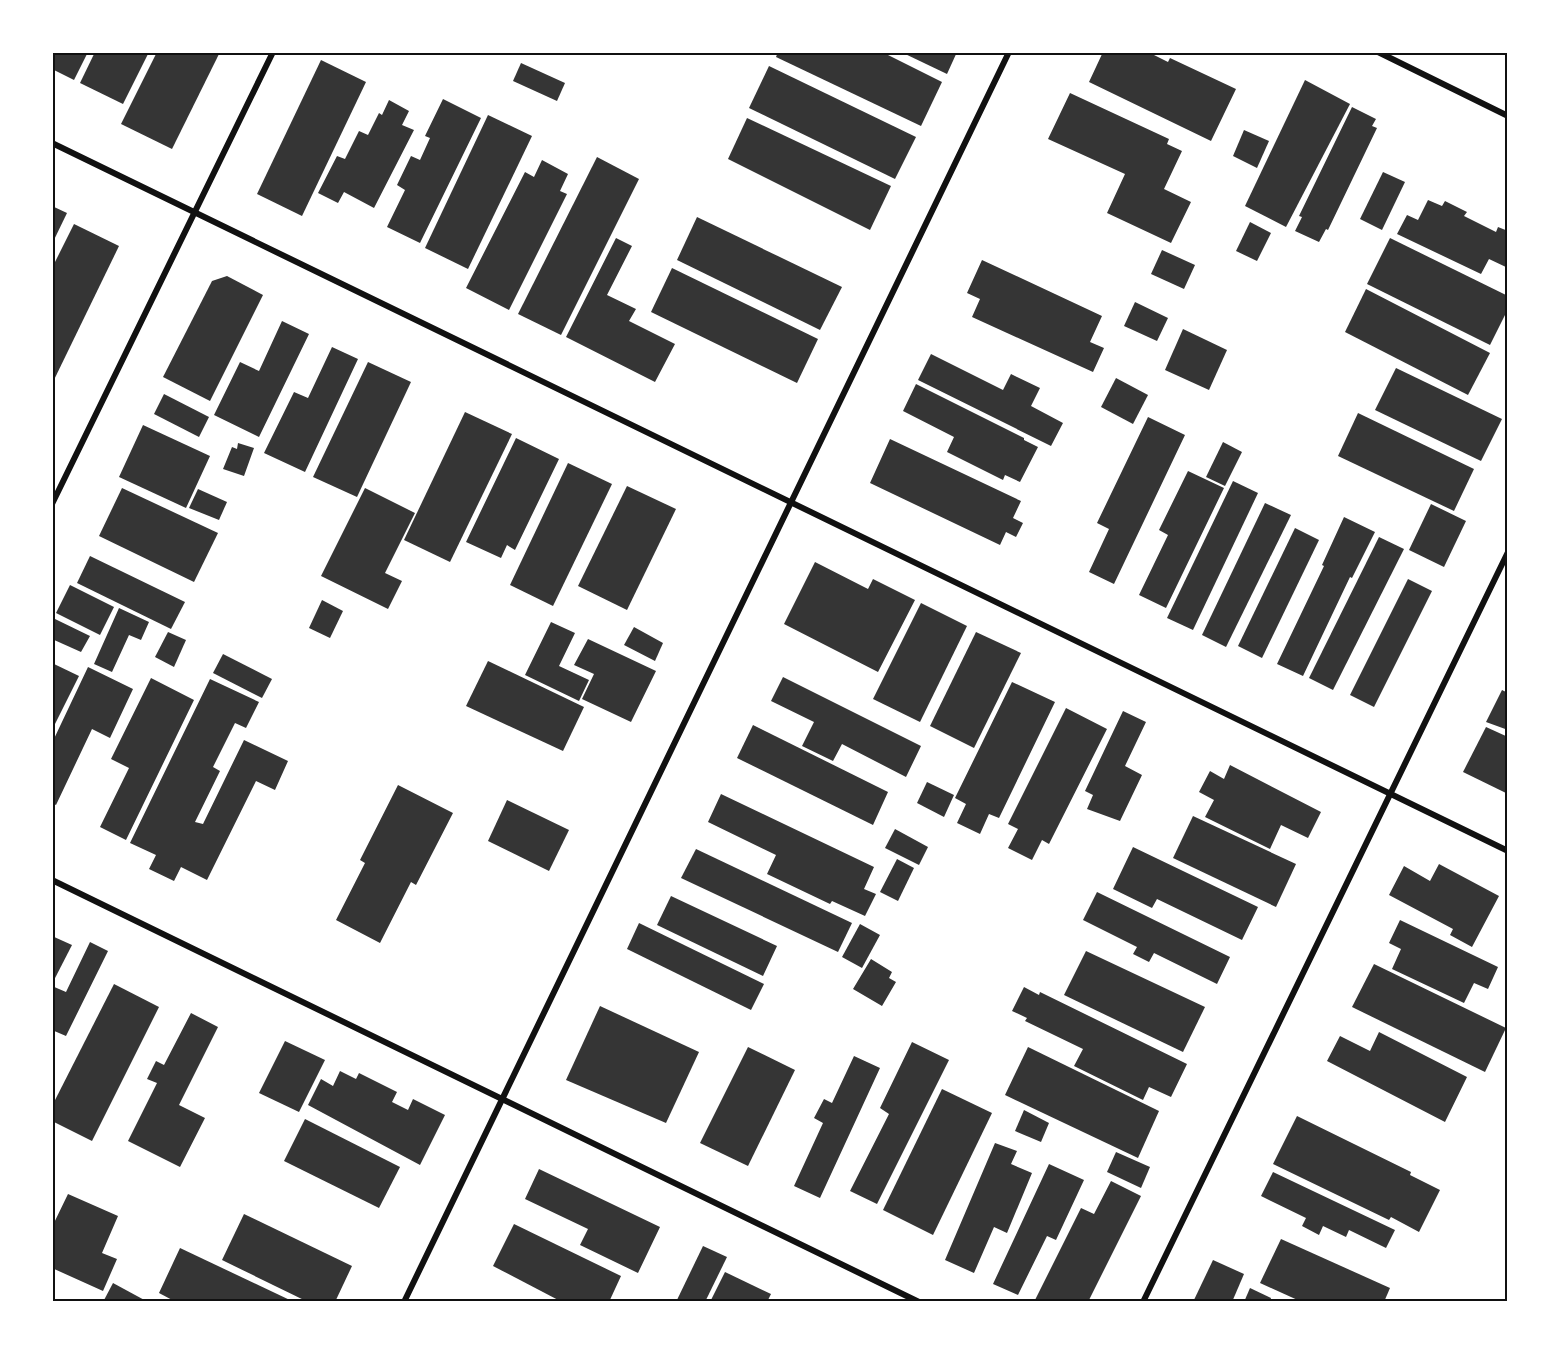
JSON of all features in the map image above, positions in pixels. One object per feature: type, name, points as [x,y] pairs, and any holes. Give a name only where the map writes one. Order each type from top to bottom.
[{"type":"street","points":[[52,504],[273,52]]},
{"type":"street","points":[[404,1302],[1009,52]]},
{"type":"street","points":[[1378,52],[1508,116]]},
{"type":"street","points":[[52,143],[1508,851]]},
{"type":"street","points":[[1143,1302],[1508,552]]},
{"type":"street","points":[[52,880],[919,1302]]},
{"type":"building","points":[[52,52],[88,52],[74,80],[52,69]]},
{"type":"building","points":[[95,52],[149,52],[123,104],[80,83]]},
{"type":"building","points":[[157,52],[220,52],[172,149],[121,124]]},
{"type":"building","points":[[778,52],[882,52],[942,82],[921,126],[776,57]]},
{"type":"building","points":[[901,52],[957,52],[947,74]]},
{"type":"building","points":[[1103,52],[1148,52],[1168,62],[1170,58],[1236,89],[1211,141],[1089,82]]},
{"type":"building","points":[[321,60],[366,82],[302,216],[257,194]]},
{"type":"building","points":[[521,63],[565,83],[557,101],[513,81]]},
{"type":"building","points":[[769,66],[916,137],[895,179],[749,108]]},
{"type":"building","points":[[1305,80],[1350,104],[1286,227],[1245,206]]},
{"type":"building","points":[[1070,93],[1169,139],[1167,144],[1182,151],[1164,189],[1191,202],[1171,243],[1107,213],[1125,174],[1048,139]]},
{"type":"building","points":[[443,99],[481,118],[420,243],[387,227],[405,190],[397,185],[411,156],[420,160],[430,138],[425,136]]},
{"type":"building","points":[[389,100],[409,111],[402,125],[414,130],[374,208],[344,192],[338,203],[318,193],[337,156],[345,159],[359,131],[368,135],[379,113],[382,115]]},
{"type":"building","points":[[1352,107],[1376,119],[1372,126],[1377,128],[1328,230],[1326,229],[1319,242],[1295,231],[1302,217],[1299,216]]},
{"type":"building","points":[[488,115],[532,136],[468,269],[425,248]]},
{"type":"building","points":[[747,118],[891,186],[870,230],[728,159]]},
{"type":"building","points":[[1244,130],[1269,141],[1257,168],[1233,156]]},
{"type":"building","points":[[597,157],[639,179],[561,335],[518,314]]},
{"type":"building","points":[[542,160],[568,174],[560,191],[567,194],[509,310],[466,288],[525,172],[534,177]]},
{"type":"building","points":[[1383,172],[1405,182],[1382,230],[1360,219]]},
{"type":"building","points":[[1428,200],[1442,206],[1445,201],[1467,212],[1464,216],[1496,232],[1498,227],[1508,231],[1508,268],[1489,259],[1481,274],[1397,234],[1407,215],[1418,220]]},
{"type":"building","points":[[52,206],[67,213],[52,244]]},
{"type":"building","points":[[697,217],[842,287],[820,330],[677,260]]},
{"type":"building","points":[[1250,222],[1271,233],[1257,261],[1236,251]]},
{"type":"building","points":[[74,224],[119,246],[52,384],[52,268]]},
{"type":"building","points":[[616,238],[632,246],[607,295],[636,309],[629,321],[675,344],[655,382],[566,337]]},
{"type":"building","points":[[1390,238],[1508,296],[1508,309],[1490,345],[1367,284]]},
{"type":"building","points":[[1162,250],[1195,265],[1184,289],[1151,274]]},
{"type":"building","points":[[982,260],[1102,316],[1090,342],[1104,348],[1093,372],[972,317],[980,299],[967,293]]},
{"type":"building","points":[[672,268],[818,339],[797,383],[651,312]]},
{"type":"building","points":[[227,276],[263,295],[210,401],[163,377],[212,281]]},
{"type":"building","points":[[1366,289],[1490,353],[1468,395],[1345,332]]},
{"type":"building","points":[[1135,302],[1168,318],[1157,341],[1124,326]]},
{"type":"building","points":[[282,321],[309,334],[259,437],[214,415],[240,362],[259,371]]},
{"type":"building","points":[[1183,329],[1227,350],[1209,390],[1165,370]]},
{"type":"building","points":[[332,347],[358,359],[305,472],[264,453],[294,392],[308,398]]},
{"type":"building","points":[[931,354],[1003,390],[1011,374],[1040,388],[1031,406],[1063,423],[1051,446],[918,380]]},
{"type":"building","points":[[368,362],[411,382],[357,497],[313,477]]},
{"type":"building","points":[[1396,368],[1502,419],[1481,461],[1375,410]]},
{"type":"building","points":[[1116,378],[1148,395],[1133,424],[1101,407]]},
{"type":"building","points":[[916,384],[1038,447],[1020,482],[1005,475],[1003,480],[947,452],[954,437],[903,411]]},
{"type":"building","points":[[164,394],[209,417],[199,437],[154,414]]},
{"type":"building","points":[[465,412],[512,434],[450,562],[404,540]]},
{"type":"building","points":[[1358,413],[1474,469],[1454,511],[1338,456]]},
{"type":"building","points":[[1148,417],[1185,435],[1114,584],[1089,572],[1109,529],[1097,523]]},
{"type":"building","points":[[143,425],[210,456],[186,508],[119,477]]},
{"type":"building","points":[[516,438],[559,459],[515,550],[507,545],[501,558],[466,542]]},
{"type":"building","points":[[890,439],[1021,501],[1013,518],[1023,523],[1016,537],[1006,532],[1000,545],[870,483]]},
{"type":"building","points":[[1223,442],[1242,452],[1225,486],[1206,477]]},
{"type":"building","points":[[238,443],[254,448],[244,476],[223,469],[232,447],[237,449]]},
{"type":"building","points":[[568,463],[612,484],[553,606],[510,585]]},
{"type":"building","points":[[1188,471],[1224,488],[1166,608],[1139,595],[1168,535],[1159,530]]},
{"type":"building","points":[[1233,481],[1258,493],[1193,630],[1167,618]]},
{"type":"building","points":[[627,486],[676,509],[627,610],[578,586]]},
{"type":"building","points":[[122,488],[218,533],[194,582],[99,536]]},
{"type":"building","points":[[365,488],[415,513],[385,573],[402,581],[388,609],[321,576]]},
{"type":"building","points":[[198,489],[227,502],[219,520],[189,508]]},
{"type":"building","points":[[1265,503],[1291,515],[1226,647],[1202,635]]},
{"type":"building","points":[[1431,504],[1466,521],[1444,567],[1409,550]]},
{"type":"building","points":[[1344,517],[1375,532],[1352,578],[1350,577],[1303,676],[1277,664],[1324,566],[1322,565]]},
{"type":"building","points":[[1295,528],[1319,540],[1262,658],[1238,646]]},
{"type":"building","points":[[1379,537],[1404,549],[1333,690],[1309,678]]},
{"type":"building","points":[[90,556],[185,602],[171,629],[77,583]]},
{"type":"building","points":[[815,562],[868,589],[873,579],[915,600],[878,672],[784,624]]},
{"type":"building","points":[[1408,579],[1432,591],[1374,707],[1350,695]]},
{"type":"building","points":[[70,585],[114,607],[100,635],[56,613]]},
{"type":"building","points":[[322,600],[343,611],[330,638],[309,628]]},
{"type":"building","points":[[921,603],[967,626],[920,722],[873,699]]},
{"type":"building","points":[[119,608],[149,622],[141,640],[129,635],[112,672],[94,664]]},
{"type":"building","points":[[55,619],[90,636],[81,652],[52,639]]},
{"type":"building","points":[[551,622],[575,633],[559,666],[589,680],[579,701],[525,675]]},
{"type":"building","points":[[634,627],[663,643],[655,661],[624,645]]},
{"type":"building","points":[[168,632],[186,640],[174,667],[155,657]]},
{"type":"building","points":[[976,632],[1021,653],[974,748],[930,726]]},
{"type":"building","points":[[588,639],[656,671],[631,722],[582,699],[594,674],[574,665]]},
{"type":"building","points":[[223,654],[272,679],[262,698],[213,673]]},
{"type":"building","points":[[488,661],[584,707],[563,751],[466,706]]},
{"type":"building","points":[[52,663],[79,676],[52,730]]},
{"type":"building","points":[[88,667],[133,689],[110,738],[92,729],[56,805],[52,803],[52,743]]},
{"type":"building","points":[[783,677],[921,746],[906,777],[842,744],[833,761],[802,746],[814,722],[771,701]]},
{"type":"building","points":[[151,678],[194,700],[126,840],[100,827],[129,768],[111,759]]},
{"type":"building","points":[[210,679],[259,702],[246,728],[235,723],[213,767],[220,771],[195,822],[203,824],[244,740],[288,761],[275,790],[256,781],[207,880],[181,867],[174,881],[149,869],[156,855],[130,843]]},
{"type":"building","points":[[1012,682],[1055,702],[999,818],[989,814],[980,834],[957,823],[966,804],[955,798]]},
{"type":"building","points":[[1502,690],[1508,693],[1508,730],[1486,722]]},
{"type":"building","points":[[1066,708],[1107,729],[1049,844],[1042,840],[1032,860],[1008,848],[1018,829],[1008,824]]},
{"type":"building","points":[[1123,711],[1146,722],[1125,766],[1142,775],[1120,821],[1087,809],[1093,795],[1085,791]]},
{"type":"building","points":[[753,725],[888,792],[873,825],[737,758]]},
{"type":"building","points":[[1486,727],[1508,737],[1508,794],[1463,772]]},
{"type":"building","points":[[1230,765],[1321,812],[1308,838],[1281,825],[1270,849],[1205,817],[1214,800],[1199,792],[1210,771],[1224,779]]},
{"type":"building","points":[[927,782],[954,795],[944,817],[917,803]]},
{"type":"building","points":[[398,785],[453,813],[416,885],[411,882],[380,943],[336,920],[365,863],[360,860]]},
{"type":"building","points":[[721,794],[874,867],[864,889],[876,894],[865,916],[832,901],[830,904],[767,874],[776,855],[708,822]]},
{"type":"building","points":[[507,800],[569,830],[549,871],[488,841]]},
{"type":"building","points":[[1193,816],[1296,864],[1276,907],[1173,858]]},
{"type":"building","points":[[895,829],[928,847],[919,865],[885,848]]},
{"type":"building","points":[[1133,847],[1258,907],[1242,940],[1157,899],[1152,908],[1113,889]]},
{"type":"building","points":[[696,849],[852,923],[838,952],[681,878]]},
{"type":"building","points":[[897,859],[914,868],[898,901],[880,892]]},
{"type":"building","points":[[1439,864],[1499,896],[1472,947],[1450,935],[1453,929],[1389,895],[1404,866],[1430,881]]},
{"type":"building","points":[[1097,892],[1230,957],[1217,984],[1154,953],[1149,962],[1133,954],[1137,947],[1083,920]]},
{"type":"building","points":[[671,896],[777,946],[763,976],[657,925]]},
{"type":"building","points":[[1400,920],[1498,967],[1488,989],[1474,983],[1464,1003],[1392,969],[1401,949],[1389,943]]},
{"type":"building","points":[[639,923],[764,984],[751,1010],[627,949]]},
{"type":"building","points":[[860,924],[880,935],[862,968],[842,957]]},
{"type":"building","points":[[52,936],[72,945],[52,984]]},
{"type":"building","points":[[90,942],[108,951],[66,1036],[52,1030],[52,986],[66,992]]},
{"type":"building","points":[[1086,951],[1205,1007],[1183,1052],[1064,995]]},
{"type":"building","points":[[871,959],[892,972],[889,978],[896,982],[882,1006],[853,989]]},
{"type":"building","points":[[1374,964],[1506,1028],[1485,1072],[1352,1007]]},
{"type":"building","points":[[114,984],[159,1007],[92,1141],[52,1121],[52,1106]]},
{"type":"building","points":[[1024,987],[1039,995],[1040,992],[1187,1064],[1171,1097],[1149,1087],[1143,1100],[1074,1066],[1083,1049],[1025,1021],[1027,1018],[1012,1011]]},
{"type":"building","points":[[600,1006],[699,1052],[666,1123],[566,1080]]},
{"type":"building","points":[[191,1013],[218,1027],[179,1105],[205,1118],[180,1167],[128,1141],[157,1083],[147,1079],[156,1061],[164,1065]]},
{"type":"building","points":[[1379,1032],[1467,1077],[1445,1122],[1327,1061],[1340,1036],[1370,1051]]},
{"type":"building","points":[[285,1041],[325,1060],[299,1112],[259,1093]]},
{"type":"building","points":[[912,1042],[949,1060],[877,1204],[850,1191],[889,1114],[880,1108]]},
{"type":"building","points":[[748,1047],[795,1070],[748,1166],[700,1143]]},
{"type":"building","points":[[1028,1047],[1159,1111],[1138,1158],[1005,1095]]},
{"type":"building","points":[[854,1056],[880,1068],[820,1198],[794,1186],[823,1123],[814,1118],[824,1099],[832,1103]]},
{"type":"building","points":[[340,1071],[356,1079],[359,1073],[397,1092],[392,1102],[408,1110],[413,1099],[445,1115],[420,1165],[308,1105],[321,1079],[333,1086]]},
{"type":"building","points":[[942,1089],[992,1113],[933,1235],[883,1210]]},
{"type":"building","points":[[1024,1110],[1049,1123],[1041,1142],[1015,1131]]},
{"type":"building","points":[[1297,1116],[1411,1172],[1410,1175],[1440,1190],[1419,1232],[1273,1164]]},
{"type":"building","points":[[305,1119],[400,1167],[379,1208],[284,1161]]},
{"type":"building","points":[[995,1143],[1017,1151],[1011,1164],[1032,1173],[1007,1233],[994,1227],[974,1273],[945,1260]]},
{"type":"building","points":[[1116,1152],[1150,1167],[1141,1188],[1107,1172]]},
{"type":"building","points":[[1049,1164],[1084,1180],[1056,1240],[1047,1236],[1018,1295],[993,1284]]},
{"type":"building","points":[[539,1169],[660,1227],[638,1273],[580,1245],[588,1229],[525,1199]]},
{"type":"building","points":[[1273,1172],[1395,1230],[1386,1248],[1349,1230],[1346,1237],[1323,1226],[1319,1235],[1302,1226],[1306,1218],[1261,1196]]},
{"type":"building","points":[[1111,1181],[1141,1196],[1088,1302],[1034,1302],[1081,1208],[1094,1214]]},
{"type":"building","points":[[68,1194],[118,1216],[102,1253],[117,1259],[103,1291],[52,1268],[52,1227]]},
{"type":"building","points":[[244,1214],[352,1266],[335,1302],[308,1302],[222,1260]]},
{"type":"building","points":[[514,1224],[621,1276],[609,1302],[562,1302],[493,1266]]},
{"type":"building","points":[[1281,1239],[1390,1288],[1384,1302],[1302,1302],[1260,1283]]},
{"type":"building","points":[[703,1246],[727,1257],[705,1302],[676,1302]]},
{"type":"building","points":[[180,1248],[294,1302],[176,1302],[159,1293]]},
{"type":"building","points":[[1213,1260],[1244,1274],[1232,1302],[1193,1302]]},
{"type":"building","points":[[725,1272],[771,1294],[767,1302],[710,1302]]},
{"type":"building","points":[[113,1283],[148,1302],[103,1302]]},
{"type":"building","points":[[1250,1288],[1271,1298],[1270,1302],[1244,1302]]}]
